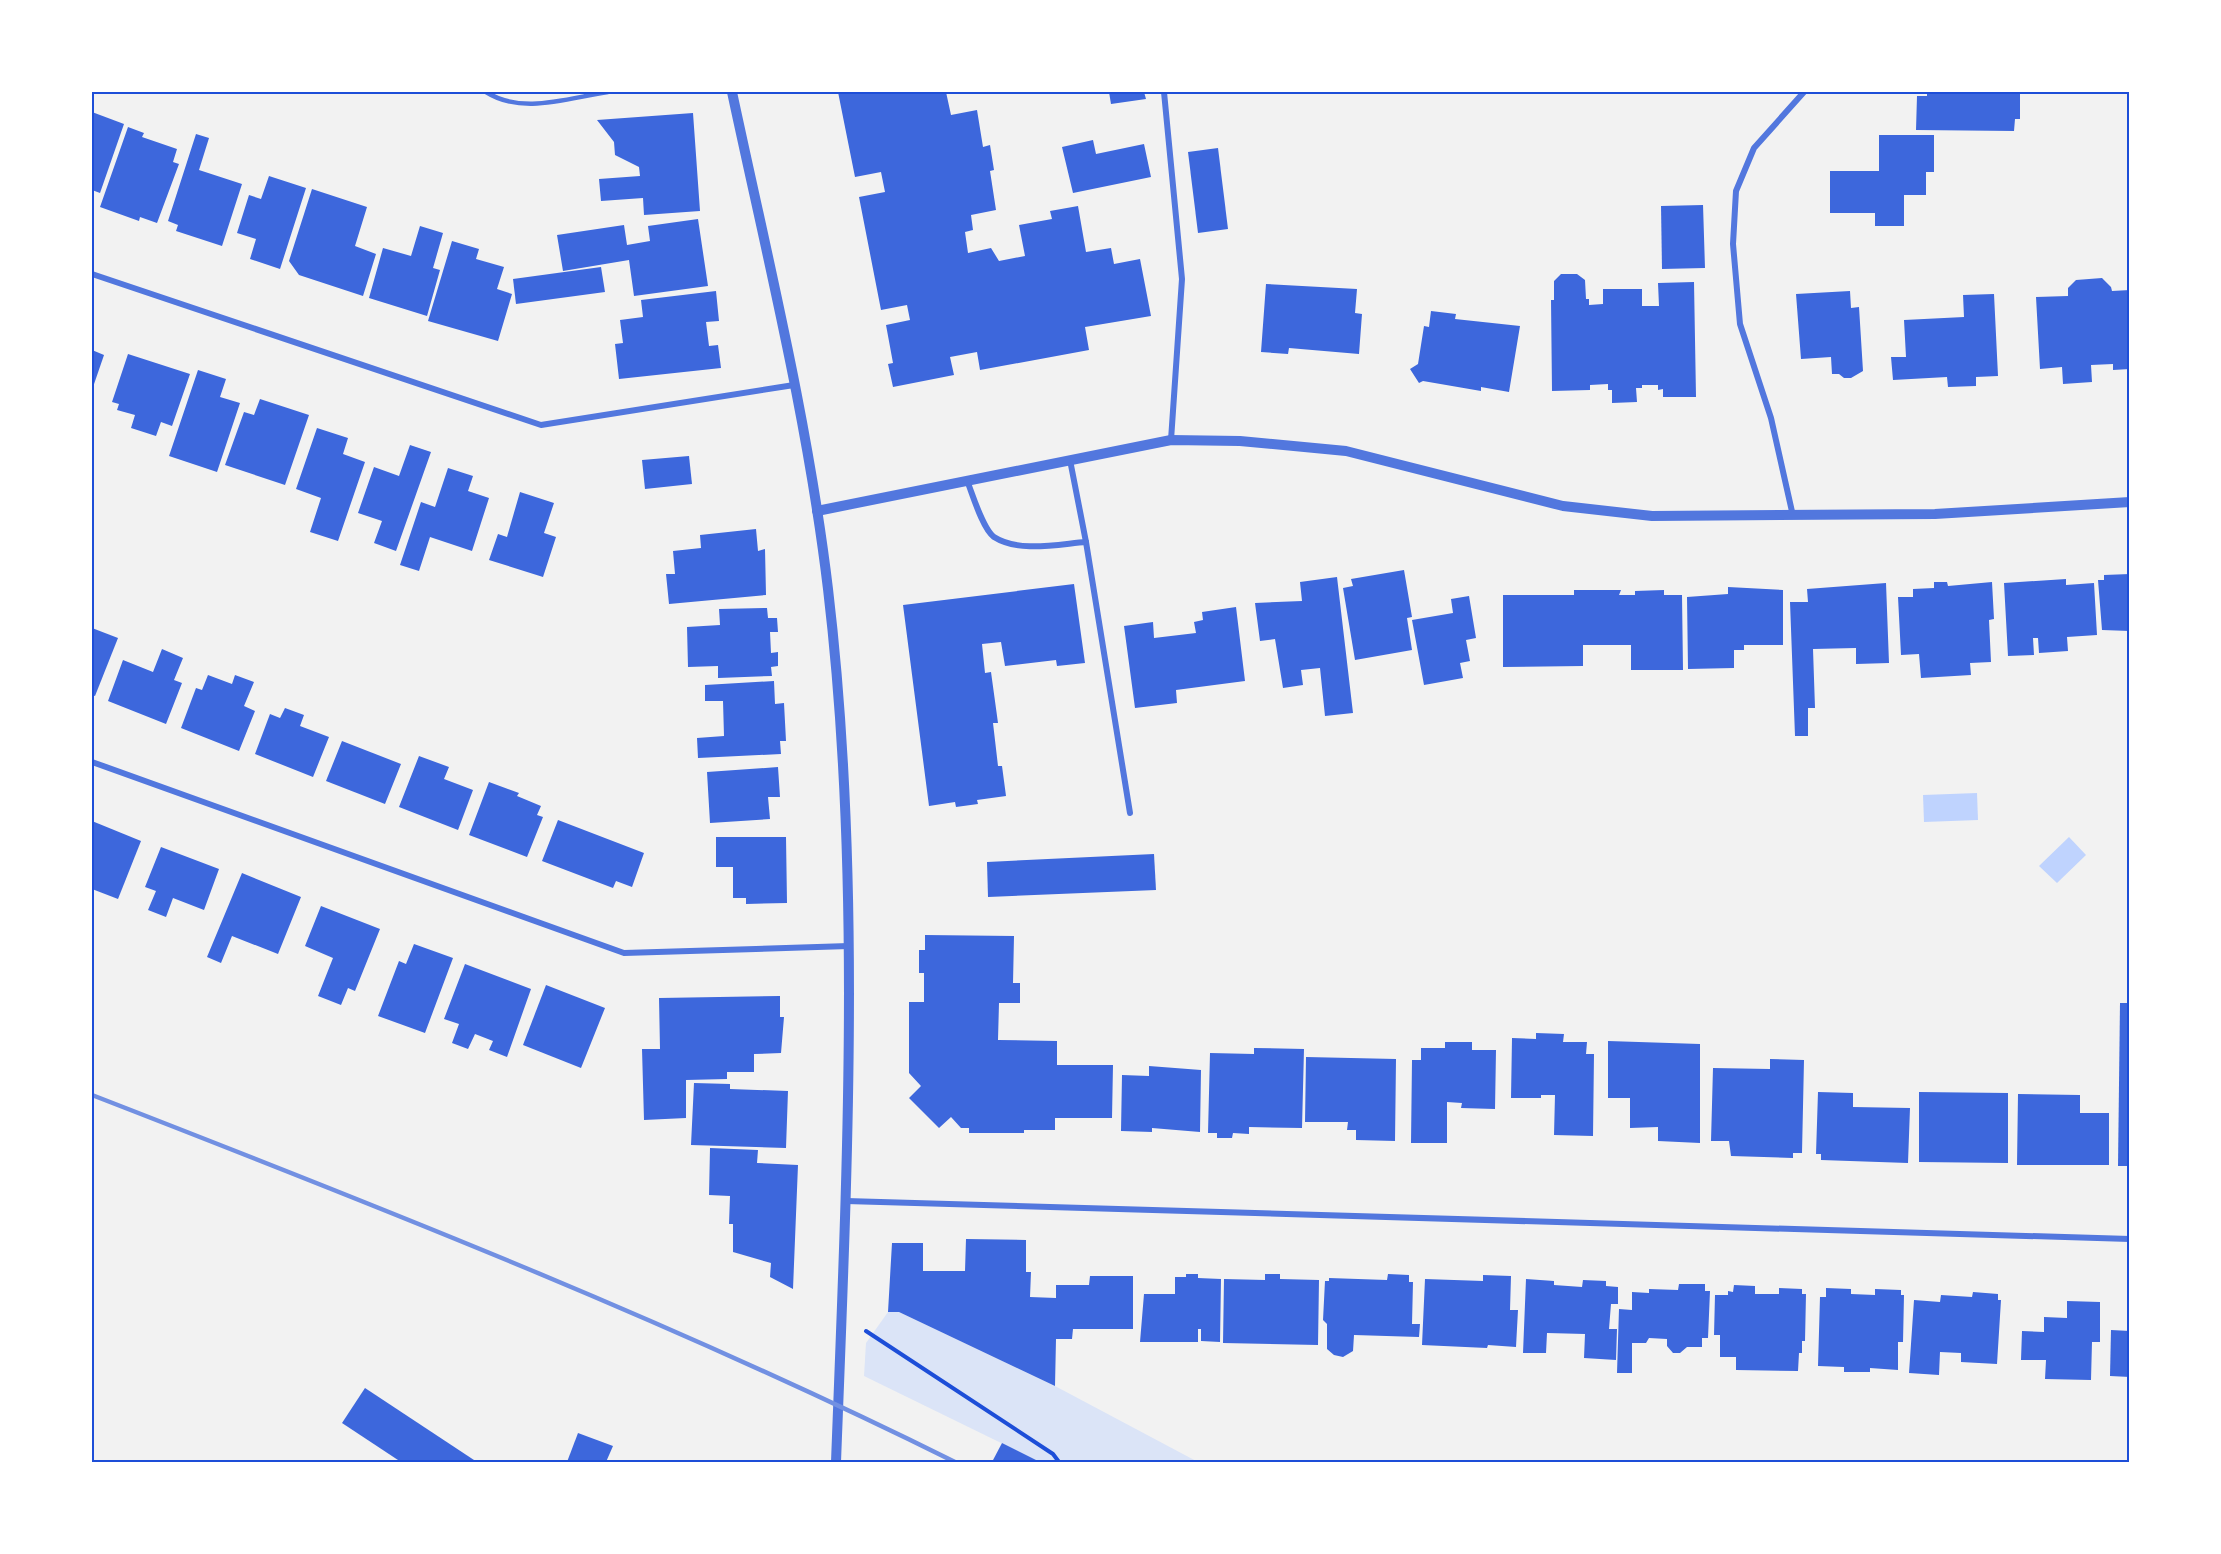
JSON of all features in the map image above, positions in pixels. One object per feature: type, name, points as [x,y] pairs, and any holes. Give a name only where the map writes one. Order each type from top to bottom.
[{"type":"street","points":[[732,92],[794,385],[816,511],[828,590],[841,755],[849,946],[846,1201],[836,1462]]},
{"type":"street","points":[[1164,92],[1182,279],[1171,440]]},
{"type":"street","points":[[1793,517],[1771,418],[1740,324],[1733,244],[1736,191],[1754,148],[1804,92]]},
{"type":"street","points":[[92,274],[541,425],[794,385]]},
{"type":"street","points":[[816,511],[968,483],[1171,440],[1240,441],[1346,452],[1563,506],[1652,516],[1793,517],[1935,514],[2130,502]]},
{"type":"street","points":[[1070,460],[1086,542],[1130,813]]},
{"type":"street","points":[[968,483],[978,509],[993,536],[1016,545],[1086,542]]},
{"type":"street","points":[[92,762],[624,953],[849,946]]},
{"type":"street","points":[[846,1201],[2130,1239]]},
{"type":"lane","points":[[486,92],[499,100],[522,105],[608,92]]},
{"type":"path","points":[[863,1329],[1053,1454],[1059,1462]]},
{"type":"shaded area","points":[[888,1312],[899,1312],[1055,1386],[1198,1462],[1040,1462],[864,1376],[866,1343]]},
{"type":"water","points":[[1977,793],[1978,820],[1924,822],[1923,795]]},
{"type":"water","points":[[2069,837],[2086,855],[2057,883],[2039,866]]},
{"type":"building","points":[[838,92],[946,92],[951,115],[977,110],[983,147],[990,145],[994,170],[990,171],[996,210],[971,215],[973,230],[965,232],[968,253],[991,248],[999,261],[1025,256],[1019,225],[1052,219],[1050,211],[1078,206],[1086,252],[1111,248],[1114,264],[1140,259],[1151,316],[1085,327],[1089,350],[980,370],[977,352],[950,357],[954,375],[893,387],[888,364],[893,363],[886,325],[910,320],[907,305],[881,310],[859,197],[885,192],[881,172],[855,177]]},
{"type":"building","points":[[1109,92],[1144,92],[1146,99],[1111,104]]},
{"type":"building","points":[[1927,92],[2020,92],[2020,119],[2015,119],[2014,131],[1916,130],[1917,96],[1927,96]]},
{"type":"building","points":[[92,112],[124,124],[100,193],[92,190]]},
{"type":"building","points":[[693,113],[700,211],[644,215],[643,198],[601,201],[599,179],[640,176],[639,167],[615,155],[614,142],[597,120]]},
{"type":"building","points":[[128,127],[144,133],[142,137],[177,149],[173,162],[179,164],[157,223],[140,217],[139,221],[100,207]]},
{"type":"building","points":[[196,134],[209,138],[199,170],[242,184],[222,246],[176,231],[178,225],[168,221]]},
{"type":"building","points":[[1879,135],[1934,135],[1934,172],[1926,172],[1926,195],[1904,195],[1904,226],[1875,226],[1875,213],[1830,213],[1830,171],[1879,171]]},
{"type":"building","points":[[1093,140],[1096,154],[1144,144],[1151,177],[1073,193],[1062,147]]},
{"type":"building","points":[[1218,148],[1228,229],[1198,233],[1188,152]]},
{"type":"building","points":[[269,176],[306,188],[280,269],[250,259],[256,239],[237,233],[249,195],[261,199]]},
{"type":"building","points":[[312,189],[367,207],[355,246],[376,254],[363,296],[299,275],[289,261]]},
{"type":"building","points":[[1703,205],[1705,268],[1662,269],[1661,206]]},
{"type":"building","points":[[698,219],[708,286],[634,296],[629,260],[563,271],[557,235],[624,225],[627,245],[650,241],[648,226]]},
{"type":"building","points":[[420,226],[443,233],[433,268],[440,270],[427,316],[369,298],[383,248],[411,256]]},
{"type":"building","points":[[452,241],[479,249],[476,259],[504,267],[497,289],[512,294],[498,341],[428,321]]},
{"type":"building","points":[[601,267],[605,292],[516,304],[513,279]]},
{"type":"building","points":[[1561,274],[1577,274],[1585,280],[1586,299],[1589,299],[1589,305],[1603,304],[1603,289],[1642,289],[1642,306],[1659,306],[1658,283],[1694,282],[1696,397],[1663,397],[1663,389],[1658,390],[1658,385],[1642,385],[1642,388],[1636,388],[1637,402],[1612,403],[1612,390],[1608,390],[1608,384],[1590,385],[1590,390],[1552,391],[1551,300],[1554,300],[1554,281]]},
{"type":"building","points":[[2102,278],[2112,291],[2130,290],[2130,369],[2113,370],[2113,364],[2091,365],[2092,382],[2063,384],[2062,367],[2040,369],[2036,297],[2068,296],[2068,288],[2076,280]]},
{"type":"building","points":[[1266,284],[1357,289],[1355,313],[1362,314],[1359,354],[1289,348],[1288,354],[1261,352]]},
{"type":"building","points":[[716,291],[719,321],[706,322],[709,346],[718,345],[721,368],[619,379],[615,344],[623,343],[620,320],[643,317],[641,300]]},
{"type":"building","points":[[1850,291],[1851,308],[1859,307],[1863,371],[1851,378],[1844,378],[1839,374],[1832,374],[1831,357],[1801,359],[1796,294]]},
{"type":"building","points":[[1994,294],[1998,376],[1976,377],[1976,386],[1948,387],[1947,377],[1893,380],[1891,357],[1906,357],[1904,320],[1964,317],[1963,295]]},
{"type":"building","points":[[1431,311],[1456,314],[1455,319],[1520,326],[1509,392],[1481,387],[1481,391],[1423,381],[1419,383],[1410,369],[1418,364],[1424,326],[1429,327]]},
{"type":"building","points":[[92,350],[104,355],[92,390]]},
{"type":"building","points":[[128,354],[190,374],[172,426],[161,422],[156,436],[131,428],[135,415],[117,410],[119,404],[112,402]]},
{"type":"building","points":[[198,370],[226,379],[220,397],[240,403],[217,472],[169,456]]},
{"type":"building","points":[[260,399],[309,415],[285,485],[225,465],[244,412],[254,415]]},
{"type":"building","points":[[317,428],[348,438],[343,454],[365,462],[338,541],[310,532],[321,498],[296,489]]},
{"type":"building","points":[[410,445],[431,452],[396,551],[374,543],[382,521],[358,513],[374,467],[399,476]]},
{"type":"building","points":[[689,456],[692,484],[645,489],[642,460]]},
{"type":"building","points":[[448,468],[473,476],[468,491],[489,498],[472,551],[430,537],[419,571],[400,565],[421,502],[435,507]]},
{"type":"building","points":[[520,492],[554,503],[544,533],[556,537],[543,577],[489,560],[498,534],[507,537]]},
{"type":"building","points":[[756,529],[758,551],[765,549],[766,595],[669,604],[666,574],[675,574],[673,551],[701,548],[700,535]]},
{"type":"building","points":[[1404,570],[1412,617],[1407,618],[1412,650],[1355,660],[1343,588],[1353,586],[1351,579]]},
{"type":"building","points":[[2130,574],[2130,631],[2102,630],[2098,580],[2104,580],[2104,575]]},
{"type":"building","points":[[1337,577],[1353,713],[1325,716],[1320,668],[1301,670],[1303,685],[1283,688],[1275,639],[1260,641],[1255,603],[1302,601],[1300,582]]},
{"type":"building","points":[[2066,579],[2066,585],[2094,583],[2097,635],[2067,637],[2068,651],[2039,653],[2038,638],[2033,638],[2034,655],[2008,656],[2004,583]]},
{"type":"building","points":[[1934,582],[1947,582],[1948,586],[1992,582],[1994,619],[1989,620],[1991,662],[1970,663],[1971,675],[1921,678],[1919,654],[1901,655],[1898,597],[1913,597],[1913,589],[1934,588]]},
{"type":"building","points":[[1886,583],[1889,663],[1856,664],[1856,648],[1813,649],[1815,708],[1808,708],[1808,736],[1795,736],[1790,602],[1808,602],[1807,589]]},
{"type":"building","points":[[1074,584],[1085,663],[1057,666],[1056,660],[1005,666],[1001,642],[982,644],[985,673],[991,672],[998,723],[993,723],[998,766],[1002,766],[1006,796],[977,800],[978,804],[956,807],[955,802],[929,806],[903,605]]},
{"type":"building","points":[[1728,587],[1783,590],[1783,645],[1744,645],[1744,650],[1734,650],[1734,668],[1688,669],[1687,597],[1728,594]]},
{"type":"building","points":[[1574,590],[1621,590],[1619,595],[1635,595],[1635,591],[1664,590],[1664,595],[1682,595],[1683,670],[1631,670],[1631,645],[1583,645],[1583,666],[1503,667],[1503,595],[1574,595]]},
{"type":"building","points":[[1469,596],[1476,638],[1466,640],[1470,661],[1460,663],[1463,678],[1424,685],[1412,620],[1453,613],[1451,599]]},
{"type":"building","points":[[1236,607],[1245,681],[1176,690],[1177,703],[1135,708],[1124,626],[1153,622],[1154,638],[1196,633],[1194,622],[1203,620],[1202,612]]},
{"type":"building","points":[[767,608],[768,618],[777,618],[778,632],[770,632],[771,653],[778,652],[778,666],[771,667],[772,676],[718,678],[718,666],[688,667],[687,627],[720,625],[719,609]]},
{"type":"building","points":[[92,628],[118,638],[95,696],[92,695]]},
{"type":"building","points":[[162,649],[183,658],[174,680],[182,683],[166,724],[108,701],[123,660],[153,672]]},
{"type":"building","points":[[208,675],[232,684],[235,675],[254,682],[244,706],[255,711],[239,751],[181,728],[196,688],[202,690]]},
{"type":"building","points":[[774,681],[775,704],[784,703],[786,741],[780,741],[781,754],[698,758],[697,738],[724,736],[723,701],[705,701],[705,685]]},
{"type":"building","points":[[285,708],[304,715],[300,726],[329,737],[313,777],[255,754],[270,714],[280,718]]},
{"type":"building","points":[[342,741],[401,764],[385,804],[326,781]]},
{"type":"building","points":[[419,756],[449,767],[444,779],[473,790],[458,830],[399,807]]},
{"type":"building","points":[[778,767],[780,797],[768,797],[770,819],[710,823],[707,772]]},
{"type":"building","points":[[489,782],[519,793],[517,796],[541,806],[537,815],[543,817],[527,857],[469,835]]},
{"type":"building","points":[[558,820],[644,853],[632,887],[616,881],[613,888],[542,861]]},
{"type":"building","points":[[92,821],[141,841],[118,899],[92,889]]},
{"type":"building","points":[[716,837],[786,837],[787,903],[746,904],[746,898],[733,898],[733,867],[716,867]]},
{"type":"building","points":[[161,847],[219,869],[204,910],[173,898],[166,917],[148,910],[156,891],[145,887]]},
{"type":"building","points":[[1154,854],[1156,890],[988,897],[987,862]]},
{"type":"building","points":[[242,873],[301,897],[278,954],[232,936],[221,963],[207,957]]},
{"type":"building","points":[[321,906],[380,929],[355,991],[348,988],[341,1005],[318,996],[333,958],[305,946]]},
{"type":"building","points":[[925,935],[1014,936],[1013,983],[1020,983],[1020,1003],[999,1003],[998,1040],[1057,1041],[1057,1065],[1113,1065],[1112,1118],[1055,1118],[1055,1130],[1024,1130],[1024,1133],[969,1133],[969,1128],[961,1128],[951,1117],[939,1128],[909,1098],[921,1086],[909,1073],[909,1002],[924,1002],[924,973],[919,973],[919,950],[925,950]]},
{"type":"building","points":[[414,944],[453,958],[425,1033],[378,1016],[399,961],[406,964]]},
{"type":"building","points":[[465,964],[531,989],[507,1057],[489,1050],[493,1041],[475,1034],[468,1049],[452,1043],[459,1024],[444,1019]]},
{"type":"building","points":[[546,985],[605,1008],[581,1068],[523,1045]]},
{"type":"building","points":[[780,996],[780,1017],[784,1017],[781,1053],[754,1054],[754,1072],[727,1072],[727,1079],[686,1080],[686,1118],[644,1120],[642,1049],[660,1049],[659,998]]},
{"type":"building","points":[[2120,1003],[2130,1003],[2130,1166],[2118,1166]]},
{"type":"building","points":[[1536,1033],[1564,1034],[1563,1042],[1587,1042],[1586,1054],[1594,1054],[1593,1136],[1554,1135],[1555,1095],[1541,1095],[1541,1098],[1511,1098],[1512,1038],[1536,1039]]},
{"type":"building","points":[[1608,1041],[1700,1044],[1700,1143],[1658,1141],[1658,1127],[1630,1128],[1630,1098],[1608,1098]]},
{"type":"building","points":[[1445,1042],[1472,1042],[1472,1050],[1496,1050],[1495,1109],[1461,1108],[1462,1103],[1447,1102],[1447,1143],[1411,1143],[1412,1060],[1421,1060],[1421,1048],[1445,1048]]},
{"type":"building","points":[[1254,1048],[1304,1049],[1302,1128],[1249,1127],[1249,1134],[1233,1133],[1232,1138],[1217,1138],[1217,1133],[1208,1133],[1210,1053],[1254,1054]]},
{"type":"building","points":[[1306,1057],[1396,1059],[1395,1141],[1356,1140],[1356,1130],[1347,1130],[1348,1122],[1305,1122]]},
{"type":"building","points":[[1770,1059],[1804,1060],[1802,1153],[1793,1153],[1793,1158],[1731,1156],[1729,1141],[1711,1141],[1713,1068],[1770,1069]]},
{"type":"building","points":[[1149,1066],[1201,1070],[1200,1132],[1152,1128],[1152,1132],[1121,1131],[1122,1075],[1149,1076]]},
{"type":"building","points":[[694,1083],[730,1084],[730,1089],[788,1091],[786,1148],[691,1145]]},
{"type":"building","points":[[1818,1092],[1853,1093],[1853,1107],[1910,1108],[1908,1163],[1821,1160],[1821,1154],[1816,1154]]},
{"type":"building","points":[[1919,1092],[2008,1093],[2008,1163],[1919,1162]]},
{"type":"building","points":[[2018,1094],[2080,1095],[2080,1113],[2109,1113],[2109,1165],[2017,1165]]},
{"type":"building","points":[[710,1148],[758,1150],[757,1163],[798,1165],[793,1289],[770,1277],[771,1263],[733,1252],[733,1224],[729,1224],[730,1196],[709,1195]]},
{"type":"building","points":[[966,1239],[1026,1240],[1026,1272],[1031,1272],[1030,1297],[1056,1298],[1056,1285],[1089,1285],[1090,1276],[1133,1276],[1133,1329],[1073,1329],[1072,1339],[1056,1339],[1055,1386],[899,1312],[888,1312],[892,1243],[923,1243],[923,1271],[965,1271]]},
{"type":"building","points":[[1186,1274],[1198,1274],[1198,1278],[1221,1279],[1220,1342],[1201,1341],[1201,1329],[1198,1329],[1198,1342],[1140,1342],[1144,1294],[1175,1294],[1175,1277],[1186,1277]]},
{"type":"building","points":[[1265,1274],[1280,1274],[1280,1279],[1319,1280],[1318,1345],[1223,1343],[1224,1279],[1265,1280]]},
{"type":"building","points":[[1388,1274],[1409,1275],[1409,1282],[1413,1282],[1412,1324],[1420,1324],[1419,1337],[1354,1335],[1353,1351],[1343,1357],[1334,1355],[1327,1349],[1327,1324],[1323,1320],[1325,1281],[1329,1281],[1329,1278],[1387,1280]]},
{"type":"building","points":[[1483,1275],[1511,1276],[1510,1310],[1518,1310],[1516,1347],[1422,1345],[1425,1279],[1483,1281]]},
{"type":"building","points":[[1526,1279],[1554,1281],[1554,1285],[1582,1287],[1583,1280],[1606,1281],[1606,1286],[1618,1287],[1618,1304],[1611,1304],[1609,1329],[1617,1329],[1616,1360],[1584,1358],[1585,1334],[1547,1333],[1546,1353],[1523,1353]]},
{"type":"building","points":[[1679,1284],[1705,1284],[1705,1291],[1710,1291],[1708,1338],[1702,1338],[1702,1347],[1687,1347],[1680,1353],[1673,1353],[1667,1346],[1667,1339],[1649,1338],[1646,1343],[1632,1343],[1632,1373],[1617,1373],[1619,1309],[1632,1310],[1632,1292],[1649,1293],[1649,1289],[1678,1290]]},
{"type":"building","points":[[1734,1285],[1755,1286],[1755,1294],[1779,1294],[1779,1288],[1802,1289],[1802,1294],[1806,1294],[1805,1341],[1802,1341],[1802,1353],[1799,1353],[1798,1371],[1736,1370],[1736,1357],[1720,1357],[1720,1335],[1714,1335],[1715,1295],[1728,1295],[1728,1291],[1733,1292]]},
{"type":"building","points":[[1826,1288],[1851,1289],[1851,1294],[1875,1295],[1875,1289],[1901,1290],[1901,1295],[1904,1295],[1903,1342],[1898,1342],[1898,1370],[1870,1368],[1870,1372],[1844,1372],[1844,1367],[1818,1366],[1820,1297],[1826,1297]]},
{"type":"building","points":[[1973,1292],[1998,1294],[1998,1300],[2001,1300],[1997,1364],[1961,1362],[1961,1353],[1940,1352],[1939,1375],[1909,1373],[1914,1300],[1940,1302],[1941,1295],[1972,1297]]},
{"type":"building","points":[[2067,1301],[2100,1302],[2100,1342],[2092,1342],[2091,1380],[2045,1379],[2046,1360],[2021,1360],[2022,1331],[2044,1332],[2044,1317],[2067,1318]]},
{"type":"building","points":[[2111,1330],[2130,1331],[2130,1377],[2110,1376]]},
{"type":"building","points":[[365,1388],[477,1462],[401,1462],[342,1423]]},
{"type":"building","points":[[578,1433],[613,1446],[606,1462],[567,1462]]},
{"type":"building","points":[[1002,1443],[1040,1462],[992,1462]]},
{"type":"railway","points":[[92,1095],[310,1180],[528,1269],[743,1362],[955,1462]]}]
